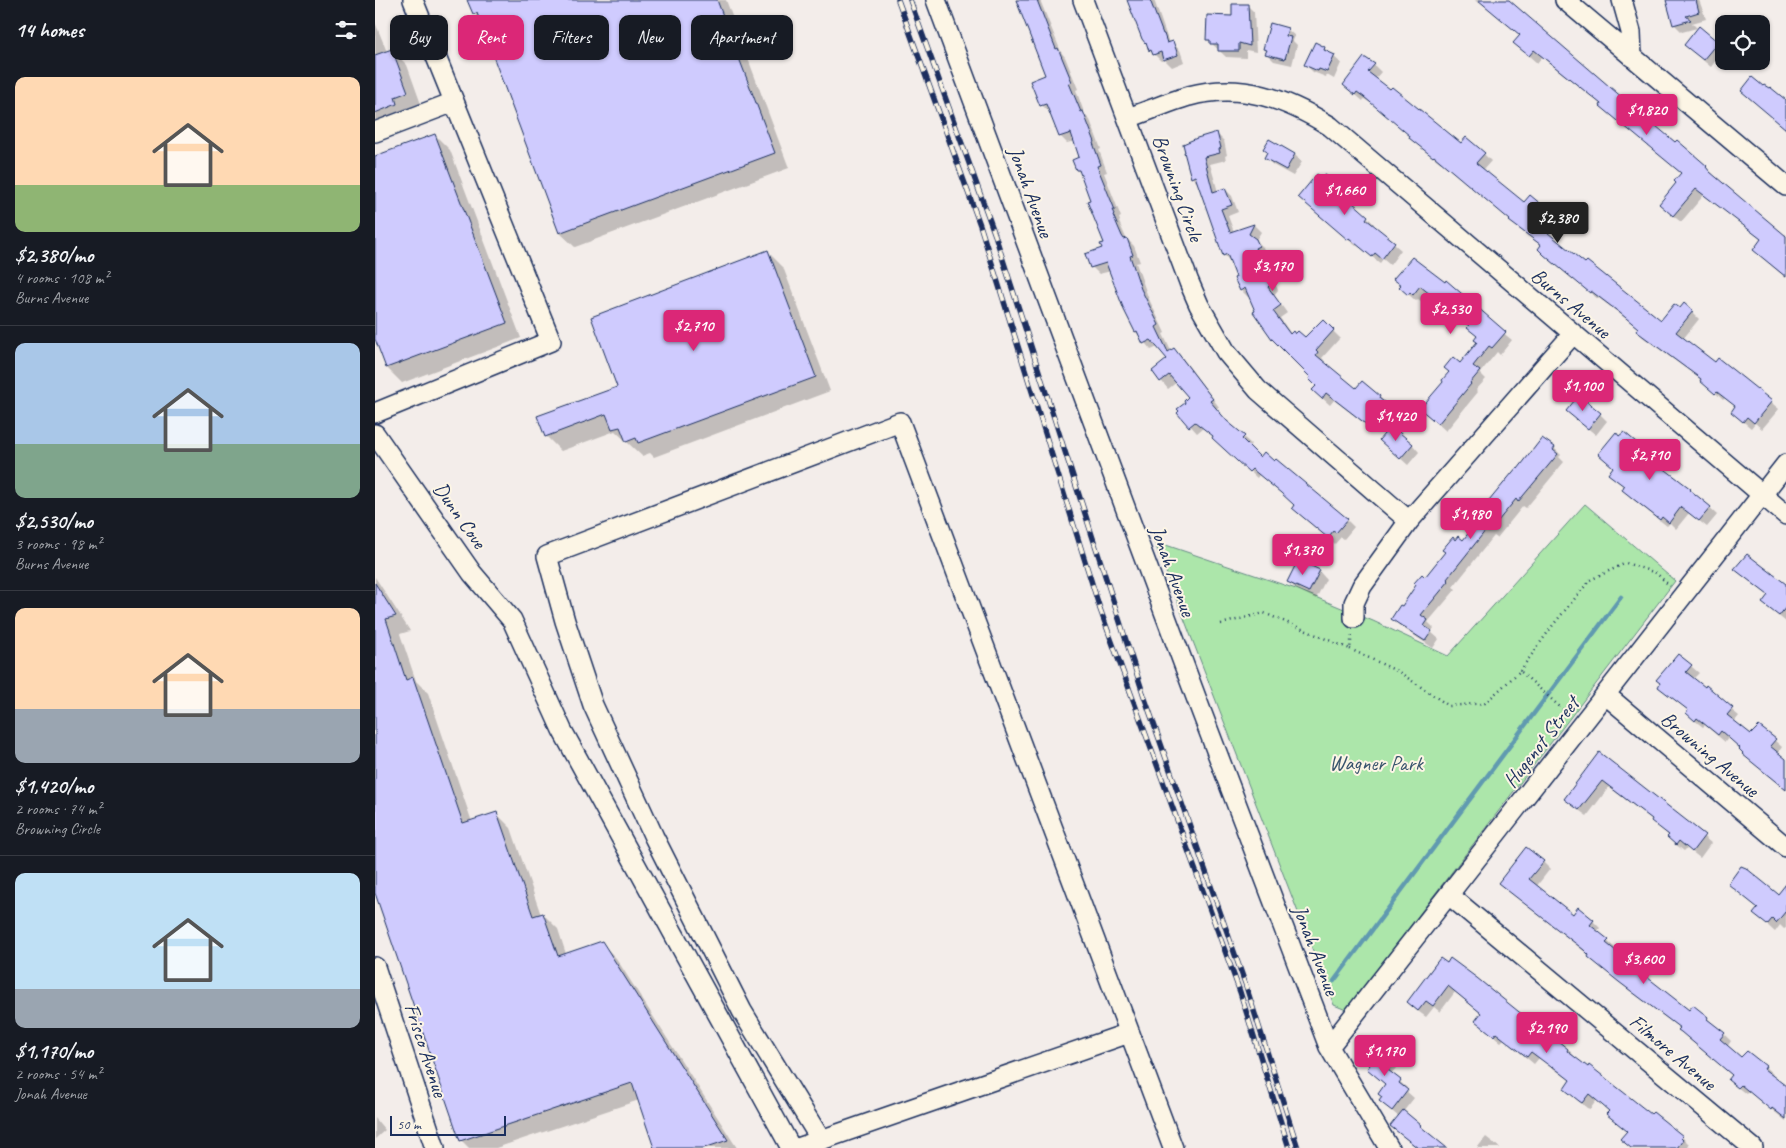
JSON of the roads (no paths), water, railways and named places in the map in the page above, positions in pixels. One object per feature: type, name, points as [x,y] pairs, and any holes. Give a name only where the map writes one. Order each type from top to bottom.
[{"type":"street","points":[[375,413],[551,342],[413,0]]},
{"type":"street","name":"Jonah Avenue","points":[[936,0],[1329,1047],[1389,1148]]},
{"type":"street","name":"Browning Circle","points":[[1083,0],[1189,282],[1208,322],[1226,352],[1258,390],[1409,521]]},
{"type":"street","points":[[1565,0],[1786,186]]},
{"type":"street","points":[[1622,0],[1631,32],[1632,57]]},
{"type":"street","name":"Burns Avenue","points":[[1128,118],[1190,96],[1215,92],[1243,92],[1268,96],[1288,103],[1330,126],[1786,515]]},
{"type":"street","points":[[375,132],[454,102]]},
{"type":"street","points":[[1354,618],[1354,603],[1362,586],[1409,521],[1573,334]]},
{"type":"street","points":[[821,1140],[742,1011],[654,837],[593,705],[565,621],[547,556],[900,422],[1173,1148]]},
{"type":"street","name":"Dunn Cove","points":[[375,434],[472,572],[512,620],[563,730],[791,1148]]},
{"type":"street","name":"Hugenot Street","points":[[1329,1047],[1786,464]]},
{"type":"street","name":"Browning Avenue","points":[[1606,695],[1786,847]]},
{"type":"street","name":"Filmore Avenue","points":[[1449,895],[1753,1148]]},
{"type":"street","name":"Frisco Avenue","points":[[375,967],[435,1148]]},
{"type":"street","points":[[798,1148],[1129,1033]]},
{"type":"waterway","points":[[1334,981],[1621,597]]},
{"type":"railway","points":[[898,0],[980,225],[1100,609],[1240,992],[1289,1148]]},
{"type":"railway","points":[[910,0],[995,235],[1143,693],[1245,983],[1298,1148]]},
{"type":"park label","name":"Wagner Park","points":[[1376,763]]}]
